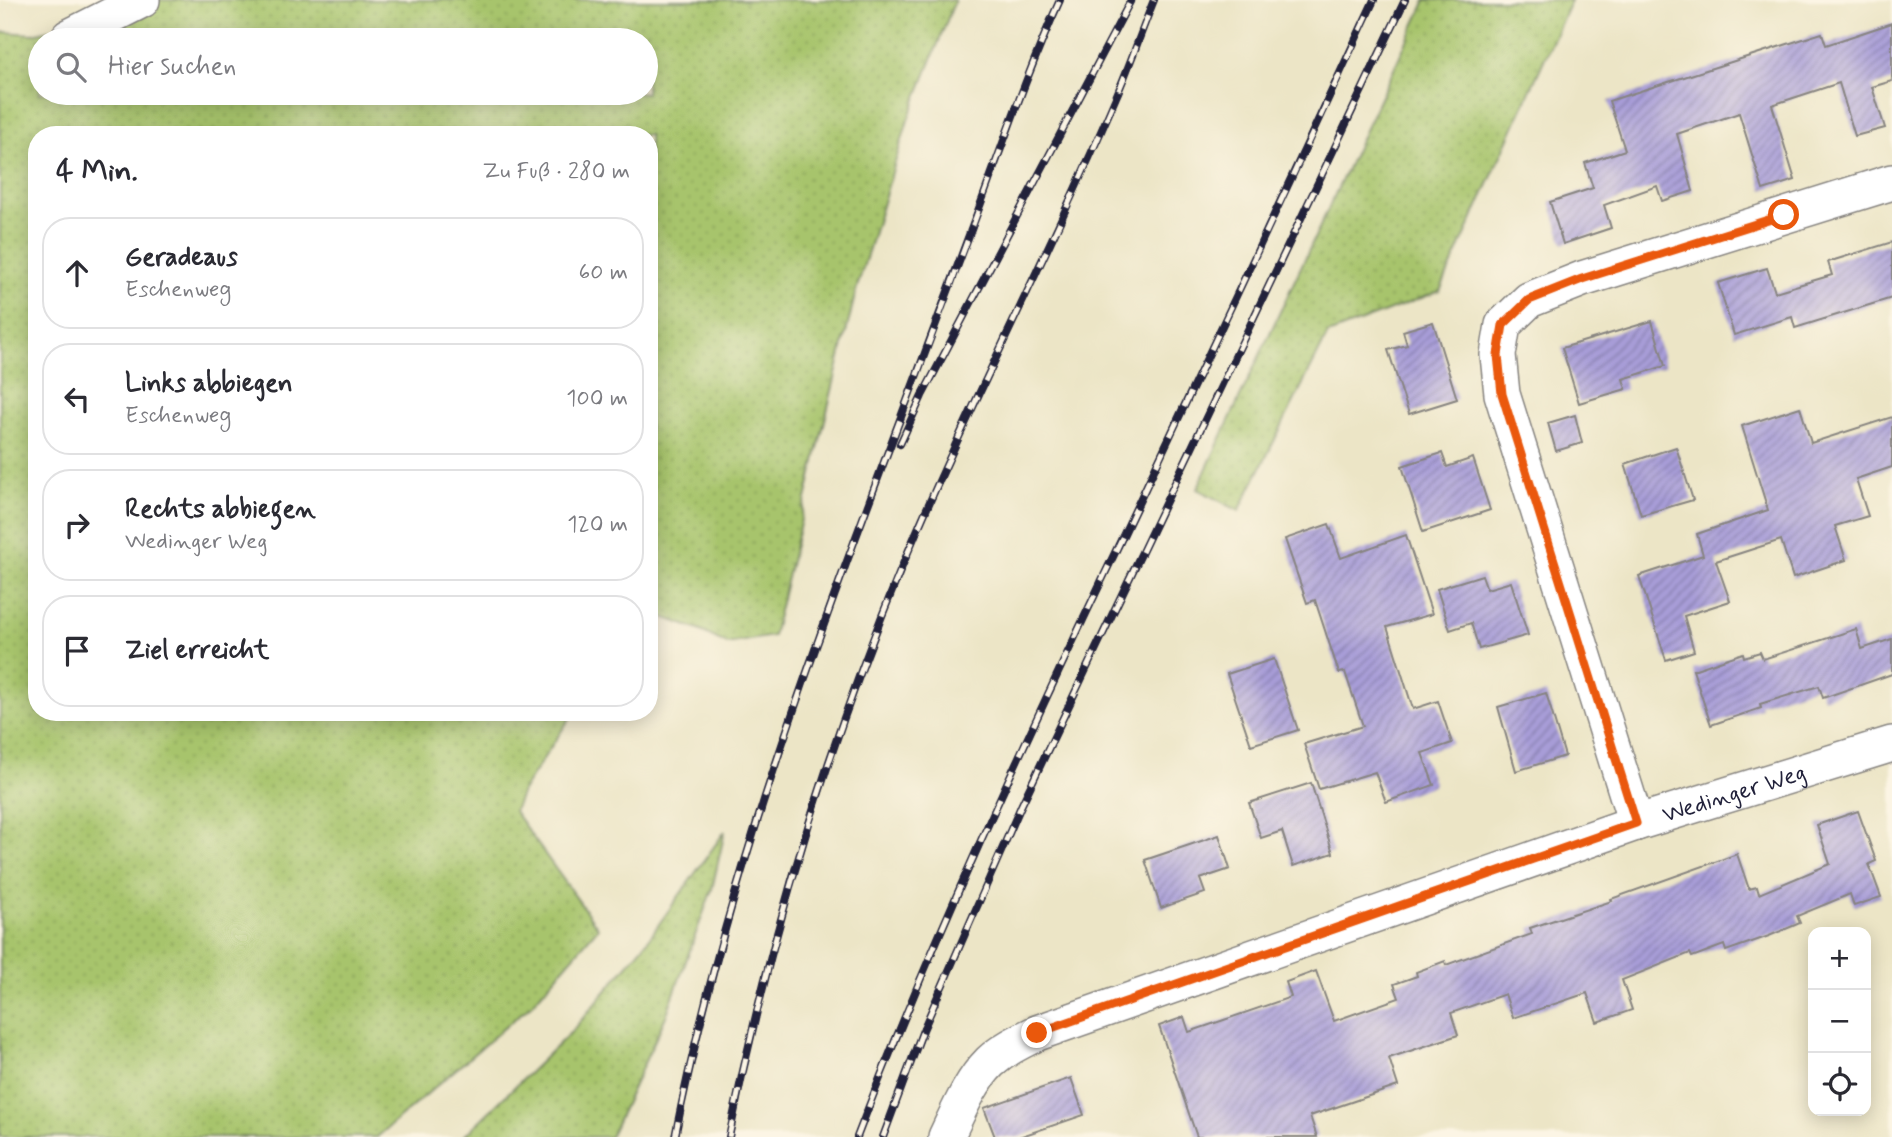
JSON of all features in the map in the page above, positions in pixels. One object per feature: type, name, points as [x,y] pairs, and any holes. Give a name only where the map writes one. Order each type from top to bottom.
[{"type":"street","points":[[87,28],[142,0]]},
{"type":"street","points":[[1636,823],[1502,394],[1498,355],[1503,325],[1529,300],[1582,279],[1892,182]]},
{"type":"street","name":"Wedinger Weg","points":[[946,1137],[972,1086],[990,1062],[1010,1047],[1037,1033],[1636,823],[1892,744]]},
{"type":"green space","points":[[118,0],[955,0],[908,120],[856,291],[773,636],[727,644],[699,630],[658,615],[658,126],[28,126],[28,721],[568,721],[522,791],[514,811],[598,928],[533,1003],[377,1137],[0,1137],[0,35],[4,32],[28,34],[28,105],[658,105],[658,28],[58,28]]},
{"type":"green space","points":[[1426,0],[1571,0],[1440,291],[1328,334],[1239,511],[1197,489]]},
{"type":"green space","points":[[725,831],[712,889],[666,1016],[610,1137],[463,1137],[573,1030],[642,948]]},
{"type":"building","points":[[1892,23],[1892,81],[1872,87],[1885,128],[1855,136],[1839,83],[1772,105],[1795,180],[1763,190],[1739,113],[1677,134],[1693,191],[1662,201],[1657,186],[1604,205],[1611,228],[1563,244],[1550,202],[1593,188],[1585,163],[1625,150],[1609,101],[1822,33],[1826,45]]},
{"type":"building","points":[[1892,242],[1892,298],[1795,328],[1792,317],[1734,335],[1718,283],[1767,268],[1775,292],[1832,275],[1828,262]]},
{"type":"building","points":[[1652,321],[1665,366],[1623,379],[1626,389],[1579,403],[1562,348]]},
{"type":"building","points":[[1433,322],[1457,399],[1409,414],[1388,350],[1407,345],[1403,331]]},
{"type":"building","points":[[1800,407],[1811,443],[1892,417],[1892,467],[1856,479],[1868,516],[1835,526],[1846,560],[1793,578],[1781,540],[1716,561],[1730,601],[1684,616],[1694,651],[1666,660],[1639,576],[1703,555],[1697,534],[1768,510],[1742,426]]},
{"type":"building","points":[[1575,415],[1582,443],[1556,451],[1548,423]]},
{"type":"building","points":[[1676,447],[1693,500],[1641,515],[1625,464]]},
{"type":"building","points":[[1442,453],[1447,467],[1473,458],[1490,510],[1423,532],[1402,466]]},
{"type":"building","points":[[1329,524],[1341,558],[1406,535],[1432,614],[1387,627],[1413,709],[1438,701],[1452,743],[1422,753],[1434,785],[1386,802],[1375,772],[1319,789],[1304,744],[1363,726],[1345,672],[1339,673],[1315,600],[1307,603],[1285,539]]},
{"type":"building","points":[[1482,575],[1487,589],[1511,582],[1528,635],[1479,649],[1471,623],[1450,630],[1437,589]]},
{"type":"building","points":[[1856,629],[1862,649],[1892,639],[1892,674],[1823,698],[1819,686],[1760,704],[1761,708],[1711,725],[1693,670],[1743,653],[1744,657],[1760,652],[1763,659]]},
{"type":"building","points":[[1274,659],[1298,730],[1251,745],[1227,674]]},
{"type":"building","points":[[1546,693],[1565,756],[1516,771],[1498,707]]},
{"type":"building","points":[[1311,783],[1333,853],[1293,866],[1282,831],[1261,838],[1249,803]]},
{"type":"building","points":[[1858,811],[1876,861],[1869,864],[1881,897],[1854,906],[1850,894],[1797,916],[1800,923],[1769,936],[1726,951],[1724,945],[1692,957],[1690,953],[1622,980],[1632,1010],[1597,1022],[1587,993],[1513,1018],[1505,994],[1451,1013],[1458,1035],[1389,1058],[1398,1086],[1310,1116],[1317,1137],[1197,1137],[1159,1026],[1184,1017],[1189,1032],[1291,997],[1286,982],[1316,971],[1334,1021],[1399,998],[1394,984],[1417,976],[1416,972],[1445,961],[1446,965],[1532,934],[1530,928],[1612,901],[1611,899],[1737,854],[1749,889],[1757,887],[1759,894],[1830,864],[1817,825]]},
{"type":"building","points":[[1219,835],[1230,869],[1200,879],[1205,893],[1161,908],[1145,860]]},
{"type":"building","points":[[1071,1078],[1084,1115],[1019,1137],[995,1137],[984,1108]]},
{"type":"railway","points":[[675,1137],[720,949],[776,764],[873,491],[1019,101],[1060,0]]},
{"type":"railway","points":[[900,444],[922,396],[1131,0]]},
{"type":"railway","points":[[729,1137],[762,991],[802,846],[875,633],[928,505],[1090,156],[1154,0]]},
{"type":"railway","points":[[857,1137],[918,985],[1017,762],[1374,0]]},
{"type":"railway","points":[[883,1137],[923,1030],[1021,806],[1405,0]]},
{"type":"route","points":[[1037,1033],[1636,823],[1502,394],[1498,355],[1503,325],[1529,300],[1582,279],[1784,215]]}]
